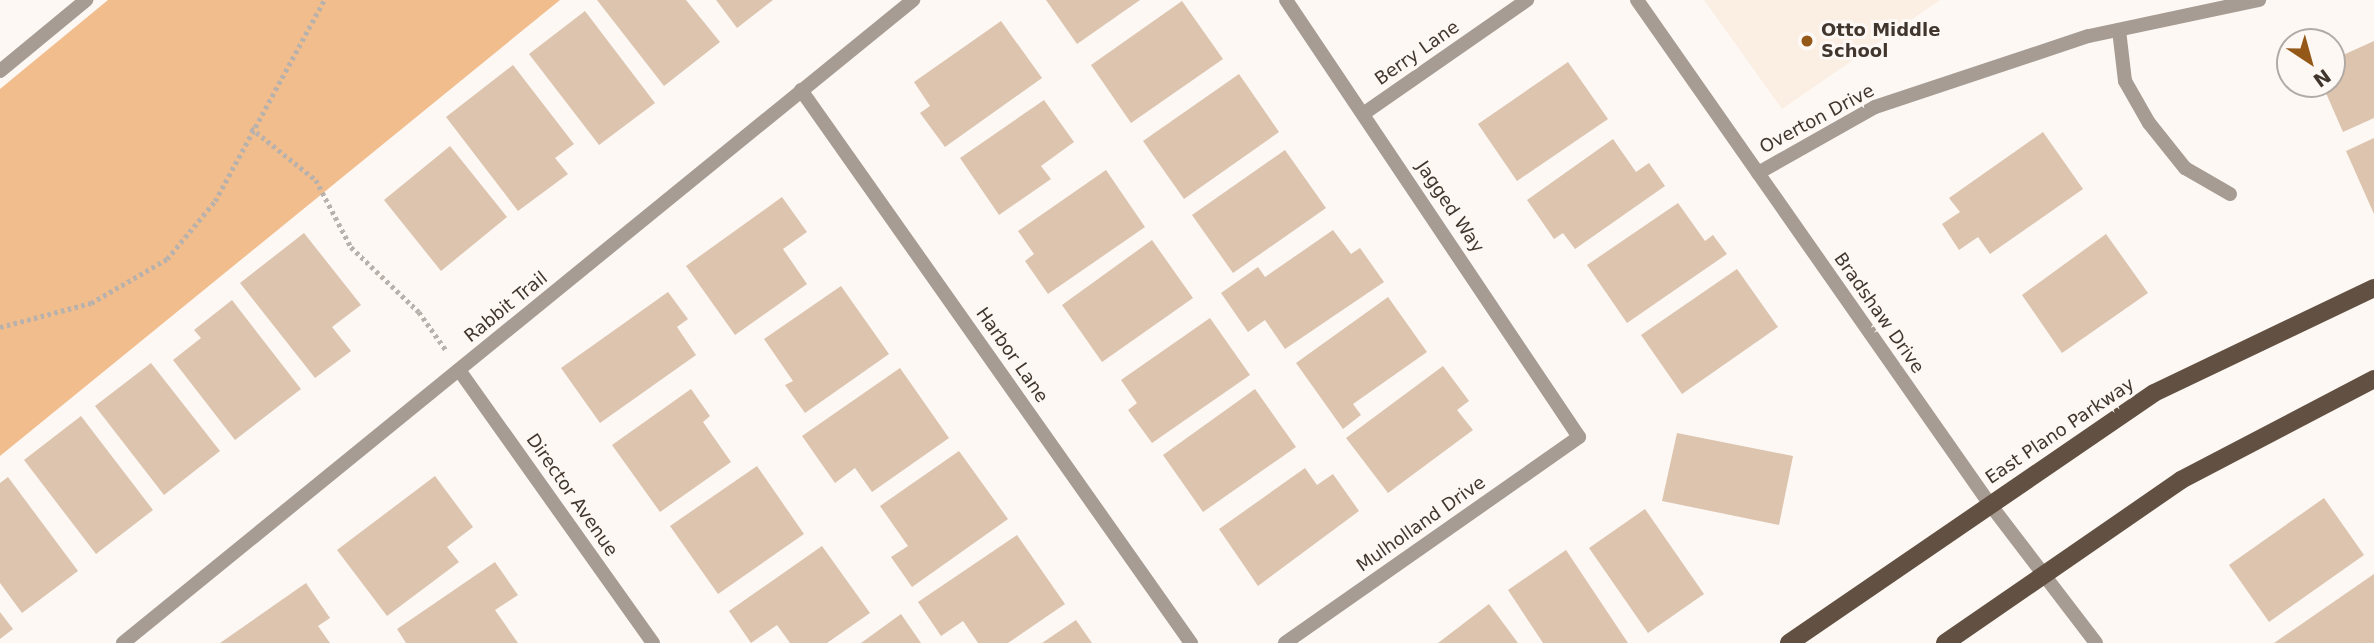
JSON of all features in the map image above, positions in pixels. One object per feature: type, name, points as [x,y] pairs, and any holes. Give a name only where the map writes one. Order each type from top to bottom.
[{"type":"main road","name":"East Plano Parkway","points":[[1789,643],[1989,503],[2195,369],[2374,288]]},
{"type":"main road","points":[[1945,643],[2181,480],[2374,379]]},
{"type":"street","points":[[0,71],[86,0]]},
{"type":"street","name":"Rabbit Trail","points":[[123,643],[913,0]]},
{"type":"street","name":"Jagged Way","points":[[1286,0],[1579,437]]},
{"type":"street","name":"Berry Lane","points":[[1363,114],[1527,0]]},
{"type":"street","name":"Bradshaw Drive","points":[[1637,0],[1989,503],[2096,643]]},
{"type":"street","name":"Overton Drive","points":[[1758,173],[1875,107],[2119,30],[2259,0]]},
{"type":"street","points":[[2119,30],[2126,81],[2149,123],[2185,168],[2230,194]]},
{"type":"street","name":"Harbor Lane","points":[[801,90],[1191,643]]},
{"type":"street","name":"Director Avenue","points":[[459,370],[653,643]]},
{"type":"street","name":"Mulholland Drive","points":[[1284,643],[1579,437]]},
{"type":"path","points":[[0,327],[91,303],[167,258],[215,201],[251,128],[324,0]]},
{"type":"path","points":[[251,128],[316,180],[351,247],[419,312],[459,370]]},
{"type":"shaded area","points":[[108,0],[560,0],[0,456],[0,89]]},
{"type":"shaded area","name":"Otto Middle School","points":[[1704,0],[1940,0],[1782,109]]},
{"type":"building","points":[[597,0],[686,0],[720,42],[664,86]]},
{"type":"building","points":[[716,0],[773,0],[737,28]]},
{"type":"building","points":[[1046,0],[1140,0],[1077,44]]},
{"type":"building","points":[[1182,1],[1223,59],[1131,123],[1091,65]]},
{"type":"building","points":[[585,11],[655,103],[599,145],[529,54]]},
{"type":"building","points":[[1001,21],[1042,78],[945,147],[920,113],[930,106],[914,82]]},
{"type":"building","points":[[2374,41],[2374,118],[2343,132],[2328,98],[2346,98],[2346,54]]},
{"type":"building","points":[[1568,62],[1608,119],[1517,181],[1478,124]]},
{"type":"building","points":[[513,65],[574,144],[555,158],[568,174],[518,211],[446,117]]},
{"type":"building","points":[[1239,74],[1279,132],[1184,199],[1143,141]]},
{"type":"building","points":[[1044,100],[1074,142],[1041,166],[1051,179],[999,215],[960,158]]},
{"type":"building","points":[[2043,132],[2083,189],[1990,254],[1978,237],[1959,250],[1942,224],[1960,212],[1949,198]]},
{"type":"building","points":[[2374,138],[2374,214],[2346,151]]},
{"type":"building","points":[[1613,139],[1636,172],[1649,163],[1665,186],[1575,249],[1563,233],[1554,239],[1527,200]]},
{"type":"building","points":[[450,146],[507,217],[441,271],[384,200]]},
{"type":"building","points":[[1285,150],[1326,208],[1233,273],[1192,215]]},
{"type":"building","points":[[1106,170],[1145,227],[1048,294],[1025,261],[1034,254],[1018,231]]},
{"type":"building","points":[[782,197],[807,232],[783,249],[807,284],[735,335],[686,266]]},
{"type":"building","points":[[1678,203],[1705,241],[1713,235],[1727,254],[1627,323],[1587,265]]},
{"type":"building","points":[[1333,230],[1351,254],[1360,248],[1384,282],[1285,349],[1265,320],[1248,332],[1221,293],[1258,267],[1265,277]]},
{"type":"building","points":[[304,233],[361,305],[332,327],[351,351],[315,378],[240,283]]},
{"type":"building","points":[[2106,234],[2148,293],[2062,353],[2022,295]]},
{"type":"building","points":[[1152,240],[1193,298],[1102,362],[1062,305]]},
{"type":"building","points":[[1737,269],[1778,327],[1682,394],[1641,335]]},
{"type":"building","points":[[841,286],[889,354],[805,413],[785,385],[793,381],[764,339]]},
{"type":"building","points":[[668,292],[688,319],[677,327],[696,355],[600,423],[561,368]]},
{"type":"building","points":[[1388,297],[1427,352],[1353,404],[1361,415],[1343,429],[1296,363]]},
{"type":"building","points":[[232,300],[301,389],[235,440],[173,360],[201,338],[194,330]]},
{"type":"building","points":[[1210,318],[1250,375],[1152,443],[1128,410],[1137,403],[1121,380]]},
{"type":"building","points":[[151,363],[220,451],[164,495],[95,406]]},
{"type":"building","points":[[1443,366],[1469,401],[1457,410],[1473,430],[1388,493],[1346,438]]},
{"type":"building","points":[[900,368],[949,438],[872,492],[855,468],[835,483],[802,436]]},
{"type":"building","points":[[691,389],[710,416],[703,422],[731,462],[660,512],[612,445]]},
{"type":"building","points":[[1255,389],[1296,447],[1203,512],[1163,455]]},
{"type":"building","points":[[81,416],[153,510],[96,554],[24,460]]},
{"type":"building","points":[[1677,433],[1793,456],[1779,525],[1662,501]]},
{"type":"building","points":[[959,451],[1008,519],[912,587],[891,557],[908,546],[880,506]]},
{"type":"building","points":[[757,466],[804,534],[718,594],[670,526]]},
{"type":"building","points":[[1305,468],[1317,485],[1333,474],[1359,511],[1258,586],[1219,529]]},
{"type":"building","points":[[435,476],[473,527],[447,547],[459,562],[387,616],[337,550]]},
{"type":"building","points":[[8,477],[78,571],[22,613],[0,583],[0,483]]},
{"type":"building","points":[[2324,498],[2364,555],[2269,622],[2229,565]]},
{"type":"building","points":[[1645,509],[1704,594],[1648,633],[1589,548]]},
{"type":"building","points":[[1017,535],[1065,604],[1008,643],[978,643],[963,621],[941,636],[918,602]]},
{"type":"building","points":[[822,546],[870,613],[827,643],[790,643],[777,625],[751,643],[729,611]]},
{"type":"building","points":[[1566,550],[1628,643],[1543,643],[1508,590]]},
{"type":"building","points":[[495,562],[518,595],[495,610],[518,643],[406,643],[397,629]]},
{"type":"building","points":[[2374,574],[2374,643],[2274,643]]},
{"type":"building","points":[[306,583],[330,618],[318,626],[330,643],[220,643]]},
{"type":"building","points":[[1489,604],[1518,643],[1438,643]]},
{"type":"building","points":[[0,612],[13,629],[0,639]]},
{"type":"building","points":[[901,614],[921,643],[861,643]]},
{"type":"building","points":[[1076,620],[1092,643],[1042,643]]},
{"type":"place","name":"Otto Middle School","points":[[1807,41]]}]
